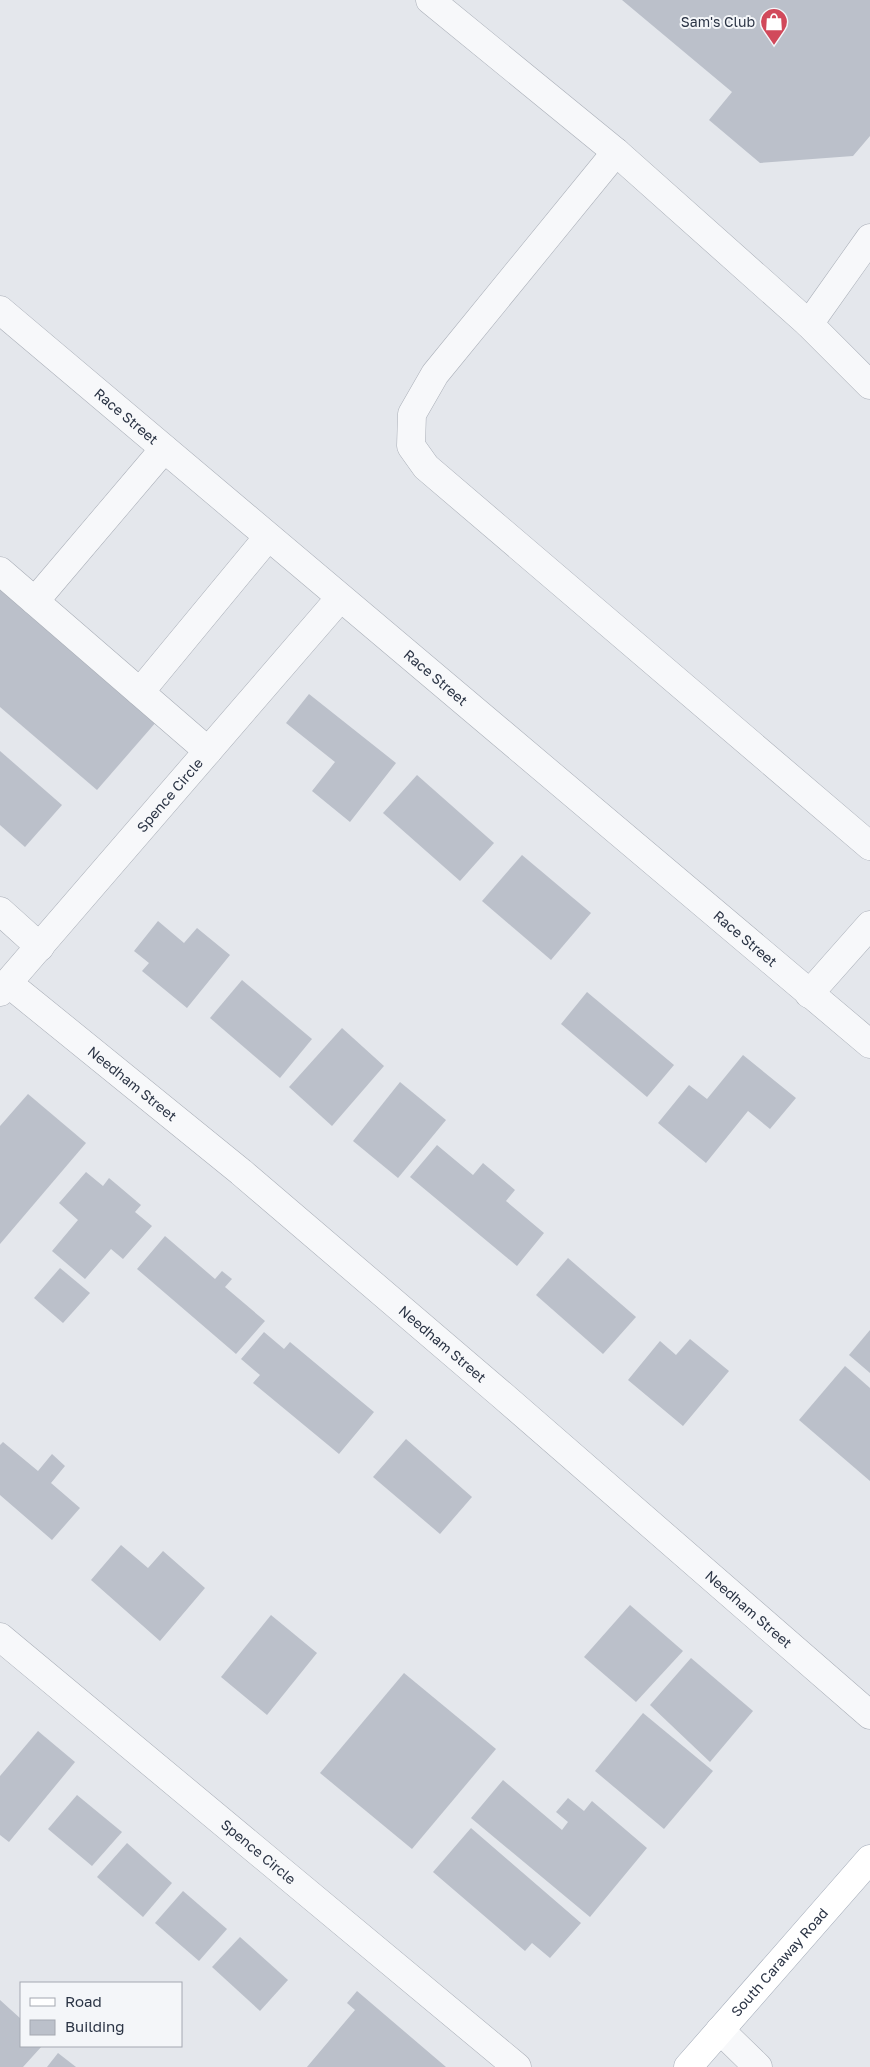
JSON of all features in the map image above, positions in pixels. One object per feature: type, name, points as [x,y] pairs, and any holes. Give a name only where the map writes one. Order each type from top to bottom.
[{"type":"main road","name":"South Caraway Road","points":[[688,2067],[870,1859]]},
{"type":"street","points":[[430,0],[616,152],[809,324],[870,385]]},
{"type":"street","points":[[616,152],[435,374],[412,414],[411,446],[426,467],[870,846]]},
{"type":"street","points":[[809,324],[870,238]]},
{"type":"street","name":"Race Street","points":[[0,310],[870,1044]]},
{"type":"street","points":[[35,601],[164,449]]},
{"type":"street","points":[[140,692],[268,537]]},
{"type":"street","points":[[0,571],[208,751]]},
{"type":"street","name":"Spence Circle","points":[[4,987],[340,598]]},
{"type":"street","points":[[0,911],[40,947]]},
{"type":"street","points":[[809,994],[870,925]]},
{"type":"street","name":"Needham Street","points":[[4,987],[248,1179],[495,1388],[870,1715]]},
{"type":"street","name":"Spence Circle","points":[[0,1637],[517,2067]]},
{"type":"street","points":[[720,2030],[758,2067]]},
{"type":"building","name":"Sam's Club","points":[[622,0],[870,0],[870,136],[853,156],[760,163],[709,120],[732,92]]},
{"type":"building","points":[[0,587],[157,721],[97,790],[0,707]]},
{"type":"building","points":[[309,694],[396,763],[350,822],[312,791],[335,762],[286,723]]},
{"type":"building","points":[[0,751],[62,805],[25,847],[0,825]]},
{"type":"building","points":[[417,775],[494,843],[460,881],[383,813]]},
{"type":"building","points":[[522,855],[591,913],[551,960],[482,901]]},
{"type":"building","points":[[158,921],[184,943],[197,928],[230,955],[187,1008],[142,971],[149,963],[134,951]]},
{"type":"building","points":[[242,980],[312,1039],[280,1078],[210,1018]]},
{"type":"building","points":[[587,992],[674,1065],[647,1097],[561,1024]]},
{"type":"building","points":[[342,1028],[384,1066],[332,1126],[289,1087]]},
{"type":"building","points":[[743,1055],[796,1098],[770,1129],[748,1111],[706,1163],[658,1123],[689,1085],[707,1099]]},
{"type":"building","points":[[400,1082],[446,1120],[398,1178],[353,1141]]},
{"type":"building","points":[[28,1094],[86,1143],[0,1244],[0,1126]]},
{"type":"building","points":[[437,1145],[473,1175],[483,1163],[515,1190],[506,1201],[544,1233],[517,1266],[410,1177]]},
{"type":"building","points":[[86,1172],[103,1186],[109,1178],[141,1205],[135,1212],[152,1226],[123,1259],[111,1249],[85,1279],[52,1251],[78,1220],[59,1203]]},
{"type":"building","points":[[165,1236],[215,1279],[222,1271],[232,1279],[225,1287],[265,1321],[236,1354],[137,1269]]},
{"type":"building","points":[[568,1258],[636,1317],[603,1354],[536,1295]]},
{"type":"building","points":[[60,1268],[90,1293],[63,1323],[34,1298]]},
{"type":"building","points":[[870,1330],[870,1373],[849,1355]]},
{"type":"building","points":[[264,1332],[284,1349],[290,1342],[374,1412],[339,1454],[253,1383],[260,1375],[241,1359]]},
{"type":"building","points":[[690,1339],[729,1371],[683,1426],[628,1380],[660,1341],[676,1355]]},
{"type":"building","points":[[845,1366],[870,1388],[870,1481],[799,1420]]},
{"type":"building","points":[[406,1439],[472,1497],[440,1534],[373,1477]]},
{"type":"building","points":[[3,1442],[38,1471],[52,1454],[65,1466],[51,1483],[80,1508],[52,1540],[0,1495],[0,1445]]},
{"type":"building","points":[[121,1545],[148,1568],[163,1551],[205,1588],[160,1641],[91,1580]]},
{"type":"building","points":[[630,1605],[683,1651],[636,1702],[584,1657]]},
{"type":"building","points":[[271,1615],[317,1653],[267,1715],[221,1677]]},
{"type":"building","points":[[691,1658],[753,1711],[710,1762],[650,1705]]},
{"type":"building","points":[[404,1673],[496,1749],[412,1849],[320,1773]]},
{"type":"building","points":[[643,1713],[713,1771],[664,1829],[595,1771]]},
{"type":"building","points":[[38,1731],[75,1762],[9,1842],[0,1835],[0,1776]]},
{"type":"building","points":[[503,1780],[562,1830],[568,1822],[556,1812],[568,1798],[584,1811],[592,1801],[647,1848],[590,1917],[471,1818]]},
{"type":"building","points":[[77,1795],[122,1832],[92,1866],[48,1829]]},
{"type":"building","points":[[471,1828],[581,1923],[550,1958],[532,1943],[525,1951],[433,1872]]},
{"type":"building","points":[[127,1843],[172,1883],[143,1917],[97,1877]]},
{"type":"building","points":[[183,1891],[227,1929],[199,1961],[155,1923]]},
{"type":"building","points":[[240,1937],[288,1980],[260,2011],[212,1967]]},
{"type":"building","points":[[357,1991],[446,2067],[307,2067],[355,2010],[347,2003]]},
{"type":"building","points":[[0,2000],[20,2018],[20,2047],[41,2047],[23,2067],[0,2067]]},
{"type":"building","points":[[58,2053],[76,2067],[47,2067]]},
{"type":"place","name":"Sam's Club","points":[[774,46]]}]
